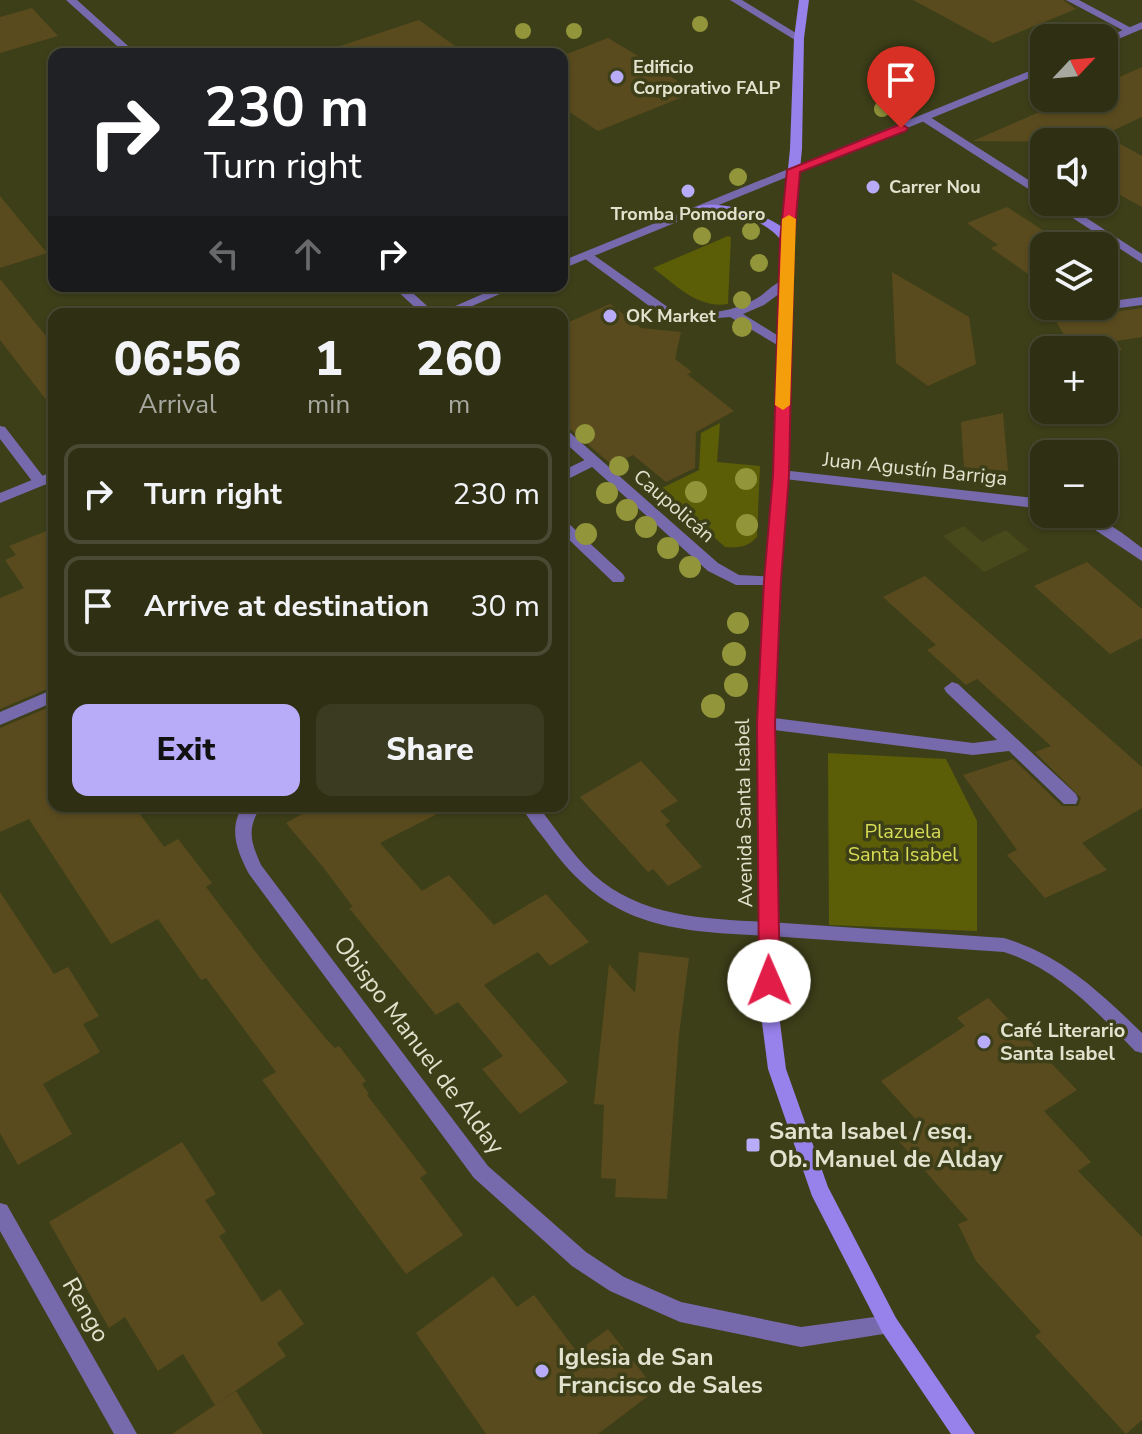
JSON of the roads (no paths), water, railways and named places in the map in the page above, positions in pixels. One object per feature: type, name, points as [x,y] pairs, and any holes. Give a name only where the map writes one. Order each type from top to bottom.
[{"type":"main road","name":"Avenida Santa Isabel","points":[[804,0],[787,240],[781,475],[772,581],[766,723],[769,1007],[777,1069],[819,1190],[889,1325],[964,1434]]},
{"type":"main road","points":[[696,210],[751,214],[773,225],[787,240]]},
{"type":"street","points":[[71,0],[125,48]]},
{"type":"street","points":[[735,0],[799,38]]},
{"type":"street","points":[[1071,0],[1138,28]]},
{"type":"street","points":[[1118,36],[1138,28]]},
{"type":"street","points":[[568,263],[1030,74]]},
{"type":"street","points":[[926,119],[1030,186]]},
{"type":"street","points":[[1076,216],[1142,259]]},
{"type":"street","points":[[588,255],[676,319],[735,315],[761,303],[787,282]]},
{"type":"street","points":[[405,292],[423,308]]},
{"type":"street","points":[[458,308],[497,292]]},
{"type":"street","points":[[1118,304],[1142,301]]},
{"type":"street","points":[[735,315],[784,343]]},
{"type":"street","points":[[0,430],[47,479],[0,498]]},
{"type":"street","name":"Caupolicán","points":[[568,438],[713,567],[736,580],[772,581]]},
{"type":"street","points":[[568,474],[593,461]]},
{"type":"street","name":"Juan Agustín Barriga","points":[[781,475],[1030,502]]},
{"type":"street","points":[[1103,528],[1142,556]]},
{"type":"street","points":[[568,531],[618,578]]},
{"type":"street","points":[[952,688],[1070,799]]},
{"type":"street","points":[[0,719],[48,698]]},
{"type":"street","points":[[766,723],[973,749],[1012,745]]},
{"type":"street","name":"Obispo Manuel de Alday","points":[[246,812],[242,830],[245,848],[255,869],[481,1172],[579,1259],[617,1284],[680,1312],[801,1337],[889,1325]]},
{"type":"street","points":[[534,812],[587,880],[641,911],[719,926],[839,931],[1025,949],[1103,1007],[1142,1045]]},
{"type":"street","name":"Rengo","points":[[0,1212],[126,1434]]},
{"type":"place","name":"Edificio Corporativo FALP","points":[[617,77]]},
{"type":"place","name":"Carrer Nou","points":[[873,187]]},
{"type":"place","name":"Tromba Pomodoro","points":[[688,191]]},
{"type":"place","name":"OK Market","points":[[610,316]]},
{"type":"place","name":"Café Literario Santa Isabel","points":[[984,1042]]},
{"type":"place","name":"Santa Isabel / esq. Ob. Manuel de Alday","points":[[753,1145]]},
{"type":"place","name":"Iglesia de San Francisco de Sales","points":[[542,1371]]},
{"type":"park label","name":"Plazuela Santa Isabel","points":[[903,842]]}]
